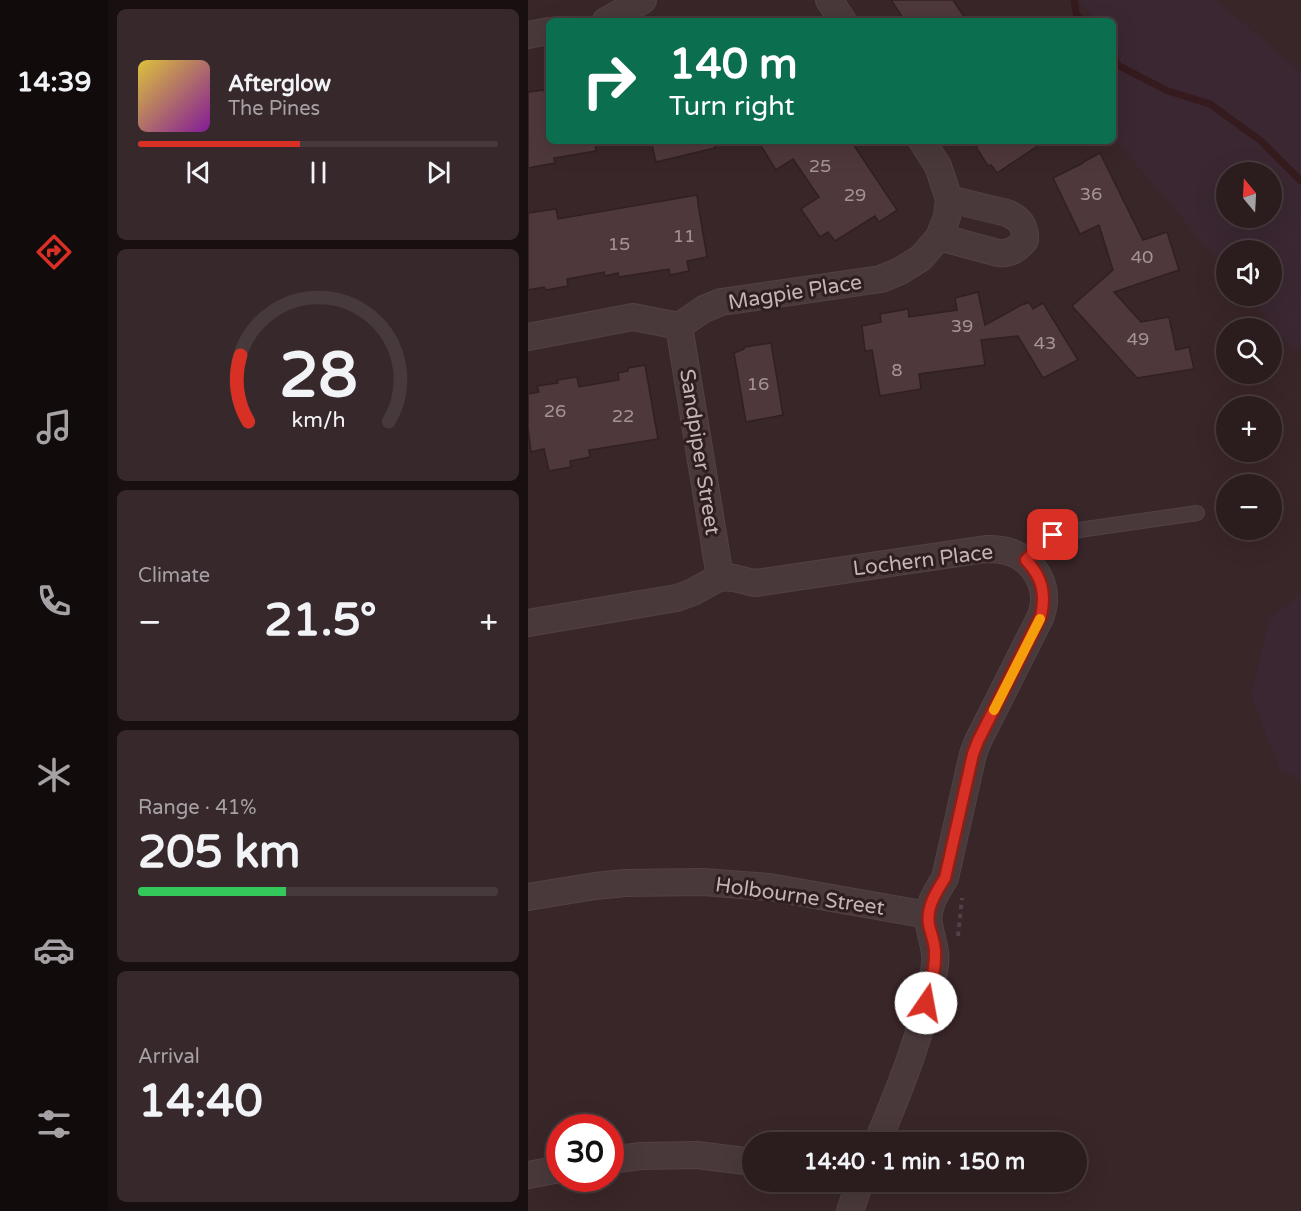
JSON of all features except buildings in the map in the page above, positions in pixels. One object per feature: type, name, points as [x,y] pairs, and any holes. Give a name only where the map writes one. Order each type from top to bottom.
[{"type":"street","points":[[611,18],[644,0]]},
{"type":"street","points":[[829,0],[841,18]]},
{"type":"street","points":[[528,35],[546,32]]},
{"type":"street","points":[[923,144],[938,166],[949,199],[947,217],[939,237],[1005,254],[1020,246],[1024,240],[1025,231],[1022,223],[1015,217],[949,199]]},
{"type":"street","name":"Magpie Place","points":[[680,326],[704,309],[721,302],[881,279],[921,258],[939,237]]},
{"type":"street","points":[[528,337],[633,317],[680,326]]},
{"type":"street","name":"Sandpiper Street","points":[[680,326],[720,577]]},
{"type":"street","name":"Lochern Place","points":[[720,577],[754,583],[986,549],[1015,554],[1026,560],[1034,569],[1043,591],[1044,603],[1041,616],[973,754],[945,878],[935,895],[928,915]]},
{"type":"street","points":[[528,623],[677,597],[693,592],[720,577]]},
{"type":"street","name":"Holbourne Street","points":[[528,897],[625,883],[703,882],[770,887],[928,915]]},
{"type":"street","points":[[881,1132],[908,1065],[923,1018],[935,964],[928,915]]},
{"type":"street","points":[[624,1158],[697,1155],[742,1161]]},
{"type":"street","points":[[528,1175],[546,1172]]},
{"type":"street","points":[[850,1211],[856,1192]]},
{"type":"lane","points":[[1026,560],[1053,535],[1197,513]]},
{"type":"path","points":[[957,939],[963,888]]},
{"type":"shaded area","points":[[1079,0],[1217,0],[1301,73],[1301,348],[1296,352],[1282,336],[1282,318],[1267,318],[1257,306],[1282,306],[1282,240],[1216,240],[1216,258],[1116,141],[1116,65],[1122,56],[1116,49],[1116,18],[1093,18]]},
{"type":"shaded area","points":[[1301,594],[1301,781],[1279,768],[1251,695],[1269,619]]},
{"type":"waterway","points":[[1074,0],[1076,13],[1080,18]]},
{"type":"waterway","points":[[1116,62],[1168,91],[1210,104],[1261,141],[1301,181]]},
{"type":"slow traffic","points":[[994,710],[1040,619]]},
{"type":"route","points":[[926,1003],[935,964],[928,915],[935,895],[945,878],[973,754],[1041,616],[1044,603],[1043,591],[1034,569],[1026,560],[1053,535]]}]
